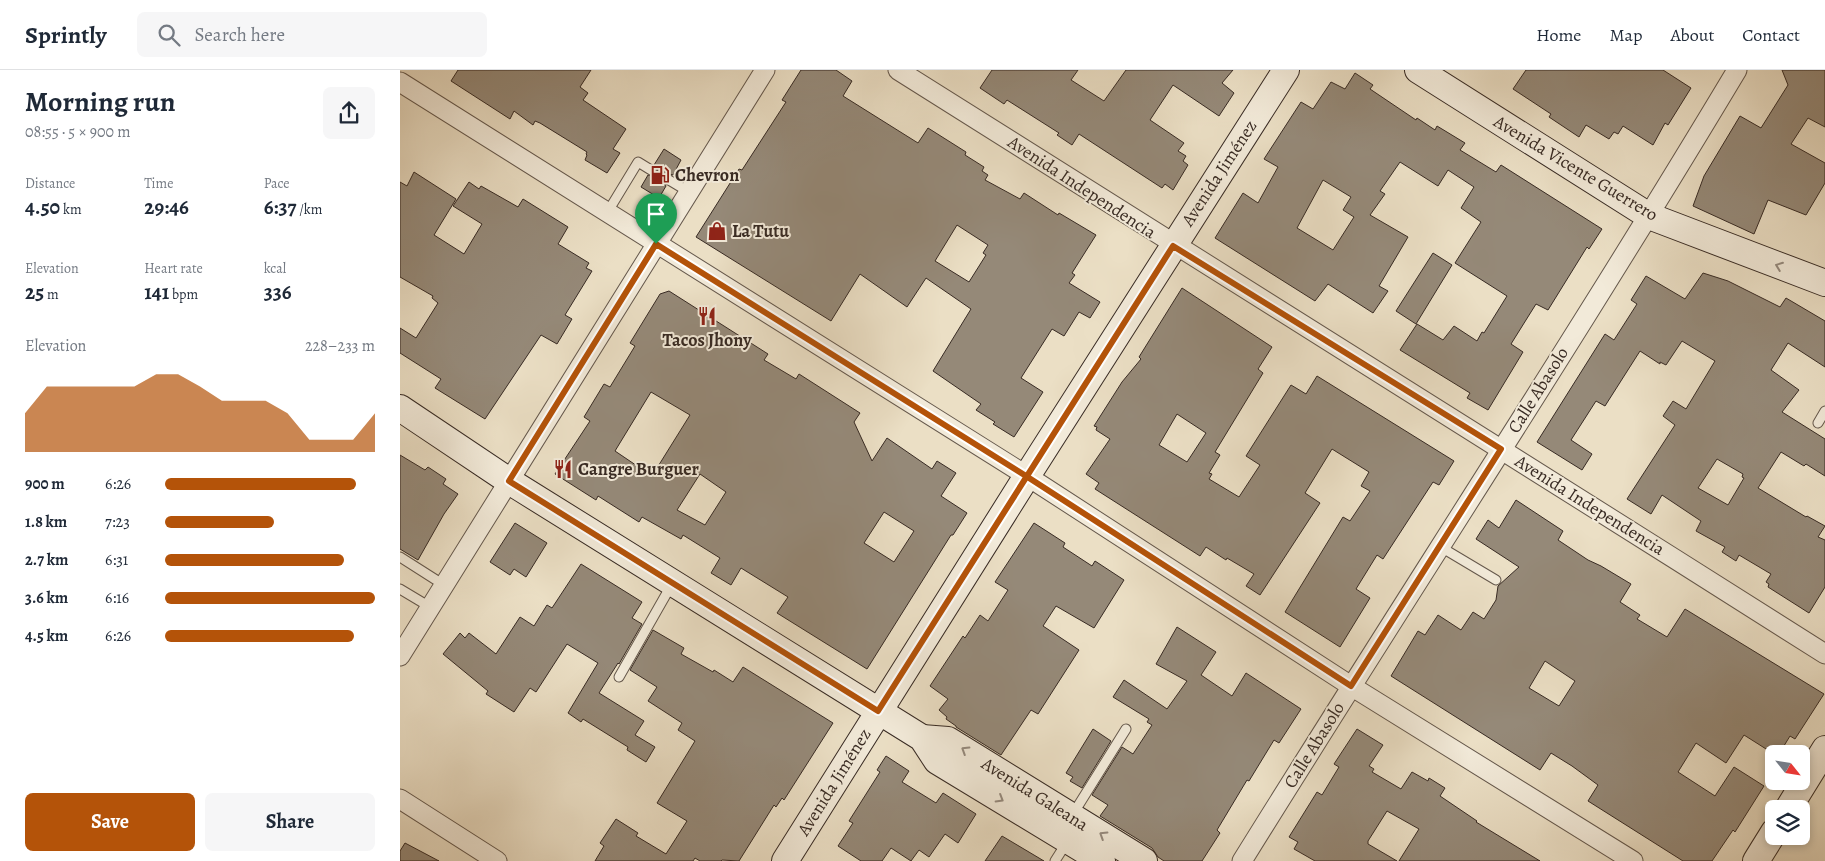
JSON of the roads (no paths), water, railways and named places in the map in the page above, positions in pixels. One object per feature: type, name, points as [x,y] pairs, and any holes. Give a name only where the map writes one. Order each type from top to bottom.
[{"type":"street","points":[[400,656],[765,70]]},
{"type":"street","name":"Avenida Independencia","points":[[898,70],[1173,246],[1501,449],[1825,654]]},
{"type":"street","name":"Avenida Jiménez","points":[[785,861],[1026,476],[1286,70]]},
{"type":"street","name":"Avenida Vicente Guerrero","points":[[1418,70],[1649,216],[1825,283]]},
{"type":"street","name":"Calle Abasolo","points":[[1242,861],[1649,216],[1737,70]]},
{"type":"street","points":[[400,82],[1026,476],[1351,686],[1633,861]]},
{"type":"street","name":"Avenida Galeana","points":[[400,408],[509,481],[922,738],[948,740],[1065,839],[1102,861]]},
{"type":"street","points":[[1794,800],[1825,749]]},
{"type":"street","points":[[400,800],[497,861]]},
{"type":"street","name":"Avenida Galeana","points":[[1065,839],[1144,861]]},
{"type":"street","points":[[1756,861],[1766,845]]},
{"type":"lane","points":[[607,213],[638,162],[651,170]]},
{"type":"lane","points":[[669,180],[689,192]]},
{"type":"lane","points":[[1818,423],[1825,410]]},
{"type":"lane","points":[[1439,546],[1496,580]]},
{"type":"lane","points":[[400,557],[444,585]]},
{"type":"lane","points":[[619,677],[673,583]]},
{"type":"lane","points":[[400,590],[430,607]]},
{"type":"lane","points":[[1065,839],[1126,729]]},
{"type":"place","name":"Chevron","points":[[660,175]]},
{"type":"place","name":"La Tutu","points":[[717,231]]},
{"type":"place","name":"Tacos Jhony","points":[[707,316]]},
{"type":"place","name":"Cangre Burguer","points":[[563,469]]}]
